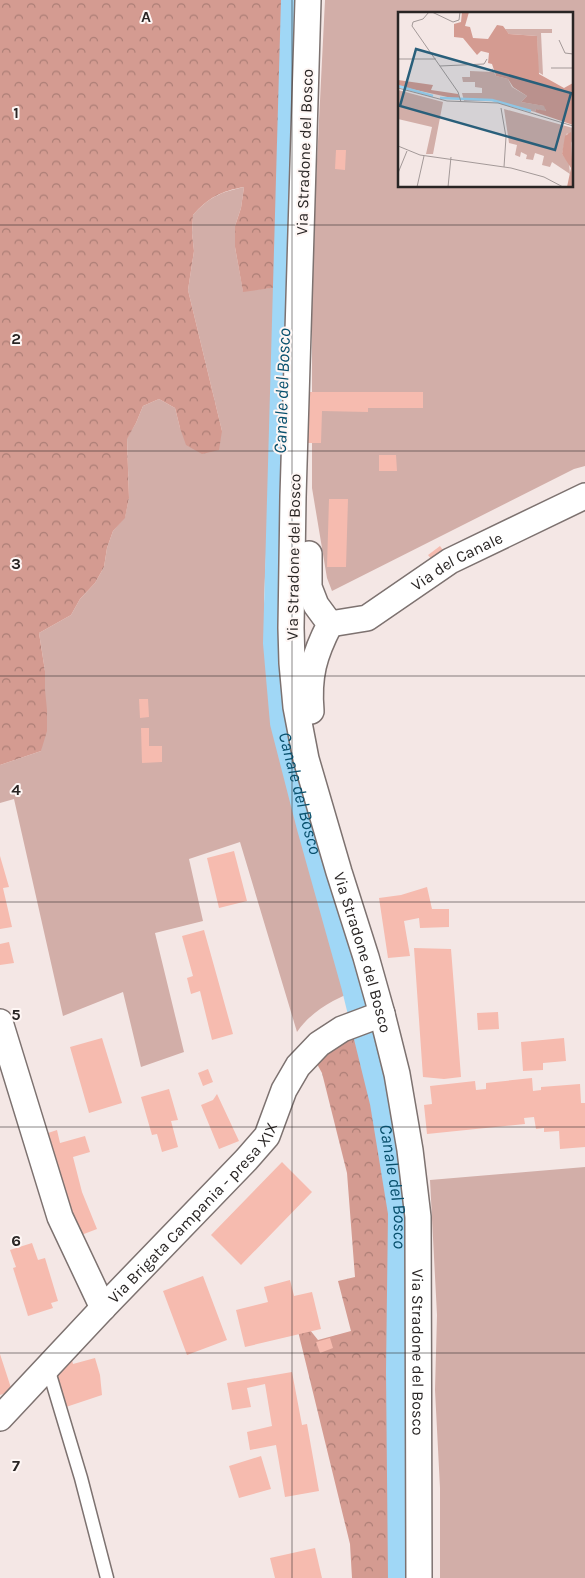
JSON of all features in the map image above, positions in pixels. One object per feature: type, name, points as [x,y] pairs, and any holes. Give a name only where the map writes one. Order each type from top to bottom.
[{"type":"street","name":"Via Stradone del Bosco","points":[[308,0],[291,628],[292,663],[306,758],[382,1014],[399,1084],[410,1150],[418,1217],[419,1578]]},
{"type":"street","points":[[296,460],[305,507],[309,546],[309,587],[316,605],[330,624],[314,659],[309,691],[319,801]]},
{"type":"street","name":"Via del Canale","points":[[330,624],[367,618],[450,562],[585,496]]},
{"type":"street","name":"Via Brigata Campania - presa XIX","points":[[0,1418],[267,1136],[284,1090],[298,1066],[319,1044],[342,1029],[382,1014]]},
{"type":"street","points":[[0,1022],[60,1217],[103,1308]]},
{"type":"lane","points":[[48,1368],[81,1478],[108,1578]]},
{"type":"shaded area","points":[[325,0],[585,0],[585,466],[574,469],[332,591],[327,578],[312,488],[312,262]]},
{"type":"shaded area","points":[[244,187],[241,208],[235,226],[235,247],[243,291],[278,287],[277,487],[266,554],[264,599],[274,687],[287,745],[360,989],[342,996],[317,1011],[297,1032],[240,842],[189,859],[203,921],[155,933],[184,1052],[141,1067],[123,992],[63,1016],[14,799],[0,803],[0,765],[41,751],[45,671],[39,633],[71,615],[80,599],[95,583],[104,567],[107,548],[113,531],[125,517],[129,498],[127,438],[143,406],[159,399],[175,408],[180,428],[222,431],[188,290],[194,251],[193,215],[216,196]]},
{"type":"shaded area","points":[[585,1167],[585,1578],[440,1578],[440,1488],[435,1390],[437,1315],[430,1180]]},
{"type":"green space","points":[[0,0],[290,0],[278,287],[243,292],[235,247],[235,226],[241,208],[244,187],[216,196],[193,215],[194,251],[188,290],[222,431],[219,450],[202,454],[186,445],[175,408],[159,399],[143,406],[127,439],[129,498],[125,518],[113,531],[107,548],[104,567],[95,583],[80,599],[71,615],[39,633],[45,671],[47,710],[47,731],[41,751],[0,765]]},
{"type":"green space","points":[[369,1022],[379,1063],[396,1173],[402,1315],[401,1389],[406,1578],[352,1578],[350,1544],[297,1327],[310,1330],[318,1340],[351,1331],[338,1281],[355,1277],[347,1173],[322,1073],[317,1064],[325,1051]]},
{"type":"building","points":[[336,150],[346,150],[345,170],[335,169]]},
{"type":"building","points":[[303,392],[423,392],[423,408],[368,408],[368,412],[322,411],[321,443],[301,443]]},
{"type":"building","points":[[379,455],[396,455],[397,471],[379,471]]},
{"type":"building","points":[[329,499],[348,499],[346,567],[327,567]]},
{"type":"building","points":[[440,546],[445,553],[433,561],[428,555]]},
{"type":"building","points":[[139,699],[148,699],[149,717],[140,718]]},
{"type":"building","points":[[141,728],[149,728],[149,746],[162,746],[162,762],[142,763]]},
{"type":"building","points":[[234,851],[247,901],[219,908],[207,858]]},
{"type":"building","points":[[0,856],[9,887],[3,888],[12,927],[0,929]]},
{"type":"building","points":[[427,887],[432,909],[449,909],[449,927],[420,928],[419,918],[404,921],[410,956],[388,958],[379,898],[401,895]]},
{"type":"building","points":[[204,930],[233,1034],[212,1040],[200,991],[191,994],[187,978],[193,976],[182,936]]},
{"type":"building","points":[[9,942],[14,963],[0,965],[0,944]]},
{"type":"building","points":[[414,948],[451,949],[461,1077],[444,1079],[423,1077]]},
{"type":"building","points":[[498,1012],[499,1029],[478,1030],[477,1013]]},
{"type":"building","points":[[102,1038],[122,1103],[89,1113],[70,1047]]},
{"type":"building","points":[[564,1038],[566,1061],[543,1063],[543,1070],[523,1071],[521,1042]]},
{"type":"building","points":[[208,1069],[213,1082],[203,1086],[198,1073]]},
{"type":"building","points":[[532,1078],[533,1091],[541,1090],[541,1087],[580,1084],[581,1103],[585,1103],[585,1147],[560,1149],[559,1131],[544,1132],[544,1128],[536,1129],[534,1117],[524,1118],[525,1124],[427,1134],[424,1105],[432,1104],[430,1086],[475,1081],[476,1090],[486,1089],[486,1083]]},
{"type":"building","points":[[169,1089],[178,1120],[171,1121],[178,1147],[162,1152],[157,1134],[152,1135],[141,1097]]},
{"type":"building","points":[[217,1094],[239,1141],[219,1149],[201,1105],[213,1100]]},
{"type":"building","points":[[57,1130],[60,1143],[85,1136],[90,1152],[73,1157],[82,1192],[97,1229],[76,1237],[45,1134]]},
{"type":"building","points":[[282,1162],[312,1192],[241,1265],[211,1235]]},
{"type":"building","points":[[32,1243],[38,1260],[45,1258],[58,1301],[51,1303],[53,1308],[28,1316],[13,1268],[16,1267],[10,1250]]},
{"type":"building","points":[[203,1276],[227,1340],[187,1355],[163,1291]]},
{"type":"building","points":[[290,1280],[294,1296],[312,1292],[321,1329],[245,1347],[236,1310],[268,1302],[264,1287]]},
{"type":"building","points":[[330,1338],[333,1348],[320,1353],[316,1342]]},
{"type":"building","points":[[0,1354],[12,1391],[0,1395]]},
{"type":"building","points":[[95,1358],[100,1375],[102,1395],[66,1407],[58,1374],[72,1360],[73,1364]]},
{"type":"building","points":[[292,1372],[302,1425],[307,1424],[319,1491],[285,1497],[276,1445],[250,1450],[247,1432],[272,1426],[265,1384],[247,1388],[251,1407],[232,1410],[227,1383]]},
{"type":"building","points":[[261,1456],[271,1489],[239,1498],[229,1466]]},
{"type":"building","points":[[315,1548],[322,1578],[275,1578],[270,1558]]},
{"type":"waterway","name":"Canale del Bosco","points":[[293,0],[275,643],[282,723],[353,985],[382,1103],[400,1213],[398,1372],[400,1578]]}]
